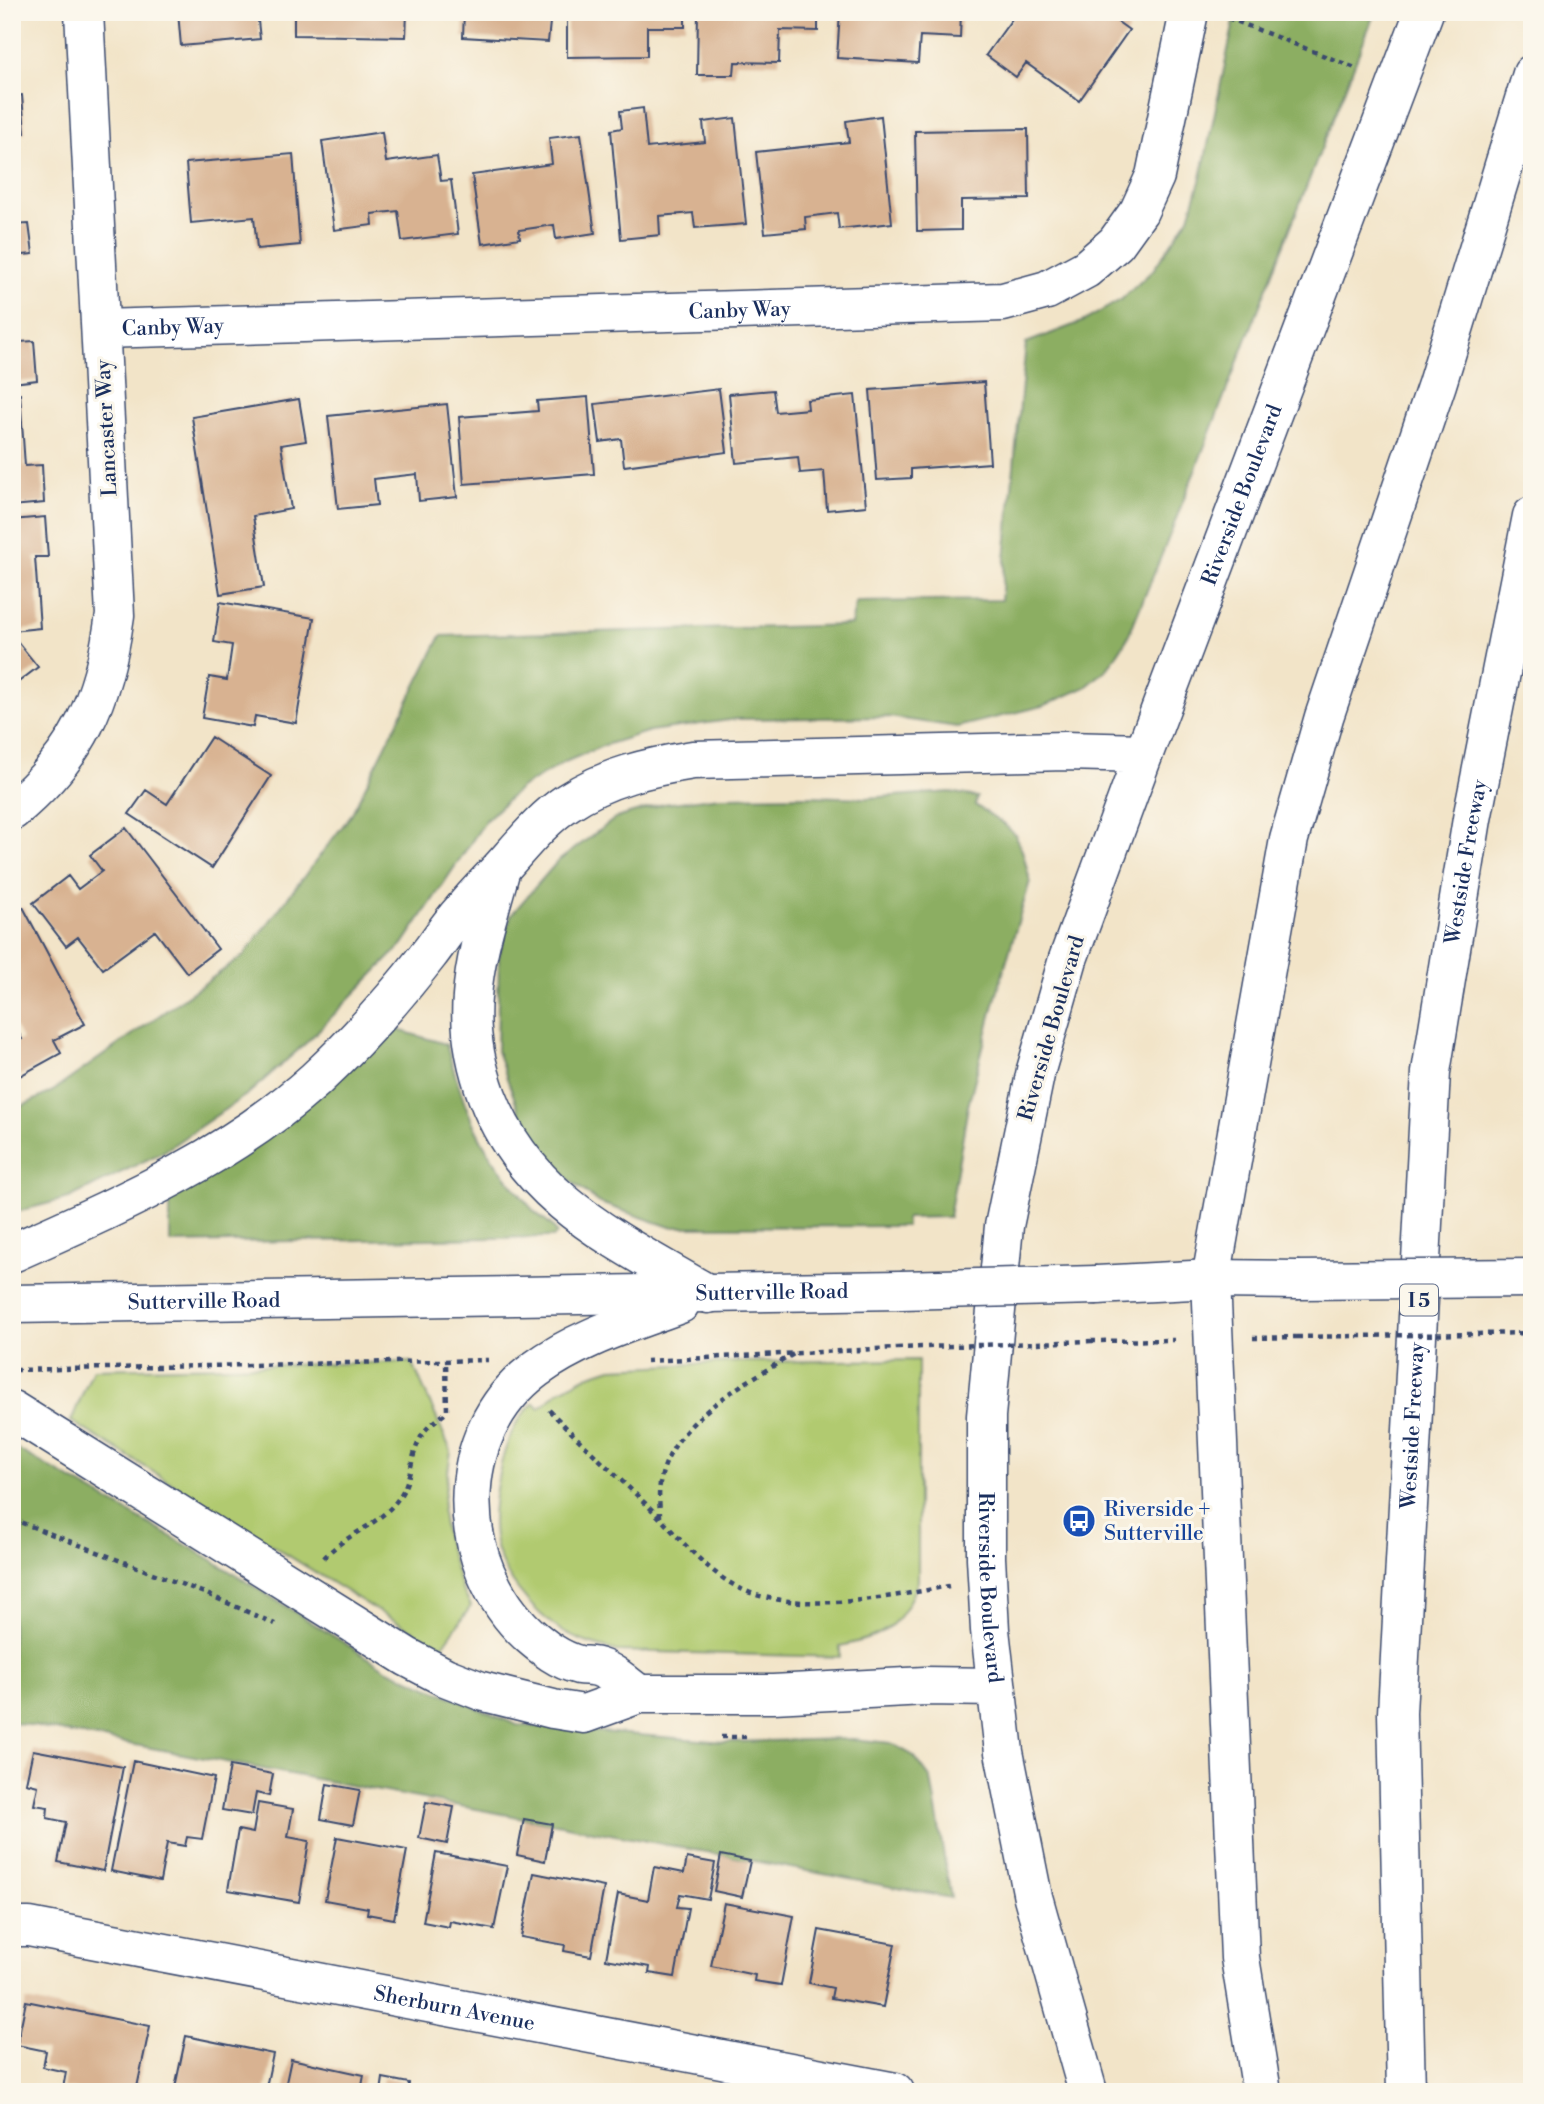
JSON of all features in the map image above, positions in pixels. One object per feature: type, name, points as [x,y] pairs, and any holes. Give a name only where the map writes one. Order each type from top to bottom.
[{"type":"main road","name":"Lancaster Way","points":[[12,811],[36,792],[72,747],[97,698],[108,661],[115,615],[84,12]]},
{"type":"main road","name":"Riverside Boulevard","points":[[1088,2092],[1033,1897],[1004,1752],[987,1579],[984,1488],[986,1416],[1002,1239],[1012,1177],[1036,1070],[1068,959],[1424,12]]},
{"type":"main road","name":"Canby Way","points":[[101,329],[1003,302],[1047,290],[1086,269],[1116,243],[1139,211],[1155,176],[1204,14]]},
{"type":"main road","points":[[1262,2092],[1240,1958],[1210,1279],[1289,839],[1324,717],[1437,384],[1532,75]]},
{"type":"main road","name":"Westside Freeway","points":[[1406,2092],[1396,1713],[1431,1072],[1472,819],[1532,516]]},
{"type":"main road","points":[[12,1253],[172,1179],[230,1144],[285,1104],[313,1081],[370,1024],[397,994],[461,911],[524,842],[568,802],[616,778],[662,765],[714,760],[1051,752],[1144,753]]},
{"type":"main road","points":[[502,867],[480,943],[471,1000],[472,1028],[481,1080],[502,1129],[528,1168],[574,1211],[708,1294]]},
{"type":"main road","name":"Sutterville Road","points":[[12,1304],[901,1290],[1210,1279],[1532,1278]]},
{"type":"main road","points":[[639,1694],[600,1668],[561,1659],[527,1633],[512,1615],[484,1572],[478,1553],[471,1513],[474,1464],[491,1420],[504,1401],[537,1368],[575,1346],[614,1329],[708,1294]]},
{"type":"main road","points":[[12,1410],[407,1657],[445,1677],[481,1691],[584,1714],[639,1694],[774,1694],[925,1686],[996,1687]]},
{"type":"main road","name":"Sherburn Avenue","points":[[12,1927],[29,1927],[895,2092]]},
{"type":"path","points":[[1204,14],[1239,21],[1357,69]]},
{"type":"path","points":[[1297,1337],[1532,1333]]},
{"type":"path","points":[[638,1361],[1091,1341]]},
{"type":"path","points":[[660,1518],[660,1486],[666,1462],[691,1427],[719,1398],[798,1352]]},
{"type":"path","points":[[12,1373],[16,1368],[93,1369],[496,1360]]},
{"type":"path","points":[[12,1520],[207,1594],[278,1625],[332,1549],[382,1516],[400,1496],[407,1483],[414,1452],[421,1437],[432,1423],[447,1412],[446,1361]]},
{"type":"path","points":[[541,1402],[705,1565],[744,1590],[763,1597],[793,1601],[864,1601],[987,1579]]},
{"type":"green space","points":[[1236,12],[1375,12],[1167,542],[1127,639],[1108,668],[1086,687],[1043,706],[957,727],[889,717],[737,719],[650,731],[605,745],[565,762],[519,789],[486,820],[403,944],[306,1043],[249,1093],[163,1152],[69,1198],[12,1213],[12,1111],[53,1091],[243,956],[351,815],[441,636],[851,625],[856,602],[1001,600],[1026,343],[1084,321],[1122,299],[1153,270],[1189,217],[1201,178]]},
{"type":"green space","points":[[950,792],[977,797],[975,805],[1003,823],[1016,836],[1030,881],[968,1106],[949,1217],[906,1218],[906,1226],[670,1227],[600,1203],[556,1170],[522,1119],[497,1051],[499,955],[511,915],[557,862],[616,818],[663,804],[720,797],[866,798]]},
{"type":"green space","points":[[391,1028],[446,1044],[461,1093],[490,1155],[521,1196],[557,1234],[553,1237],[170,1243],[170,1197]]},
{"type":"green space","points":[[918,1360],[918,1581],[905,1608],[890,1627],[869,1638],[840,1646],[840,1657],[617,1651],[575,1638],[551,1623],[519,1590],[502,1564],[494,1537],[493,1513],[499,1473],[511,1435],[534,1403],[540,1408],[559,1391],[587,1376],[611,1368],[739,1362]]},
{"type":"green space","points":[[412,1362],[451,1451],[442,1513],[446,1539],[462,1589],[471,1606],[442,1647],[378,1611],[71,1421],[93,1369]]},
{"type":"green space","points":[[12,1446],[207,1557],[388,1670],[517,1725],[724,1742],[853,1739],[891,1743],[914,1756],[931,1779],[951,1898],[12,1722]]},
{"type":"building","points":[[178,12],[257,12],[260,39],[181,46]]},
{"type":"building","points":[[294,12],[407,12],[406,37],[294,35]]},
{"type":"building","points":[[464,12],[551,12],[548,42],[463,37]]},
{"type":"building","points":[[567,12],[685,12],[685,27],[647,27],[647,56],[567,57]]},
{"type":"building","points":[[698,12],[818,12],[818,31],[780,30],[779,63],[735,62],[734,75],[697,75]]},
{"type":"building","points":[[840,12],[961,12],[960,38],[920,36],[918,63],[837,58]]},
{"type":"building","points":[[1017,12],[1078,12],[1089,20],[1094,12],[1104,12],[1129,30],[1079,101],[1026,63],[1016,77],[986,55]]},
{"type":"building","points":[[22,95],[25,133],[12,134],[12,96]]},
{"type":"building","points":[[643,108],[647,148],[705,142],[703,122],[735,118],[746,224],[695,228],[693,213],[659,216],[660,235],[621,239],[611,130],[622,128],[620,111]]},
{"type":"building","points":[[881,116],[892,223],[839,229],[837,213],[805,217],[806,229],[765,233],[756,152],[849,142],[846,121]]},
{"type":"building","points":[[1028,129],[1029,199],[961,200],[961,230],[917,231],[915,131]]},
{"type":"building","points":[[382,132],[386,162],[437,155],[441,181],[451,180],[458,234],[402,241],[398,211],[372,214],[373,225],[334,230],[322,141]]},
{"type":"building","points":[[581,134],[595,233],[556,239],[554,225],[519,230],[520,238],[482,244],[472,175],[552,164],[549,138]]},
{"type":"building","points":[[293,154],[300,245],[257,249],[254,217],[191,223],[186,163]]},
{"type":"building","points":[[29,224],[33,254],[12,256],[12,225]]},
{"type":"building","points":[[12,280],[20,342],[34,341],[37,380],[12,383]]},
{"type":"building","points":[[984,382],[990,463],[911,469],[911,478],[877,480],[870,390]]},
{"type":"building","points":[[719,389],[727,452],[624,466],[621,439],[600,442],[595,404]]},
{"type":"building","points":[[773,390],[776,412],[808,409],[807,400],[855,395],[866,506],[827,510],[824,471],[800,473],[798,457],[736,463],[729,394]]},
{"type":"building","points":[[12,394],[20,394],[25,466],[42,465],[44,503],[12,506]]},
{"type":"building","points":[[588,397],[594,474],[464,484],[459,417],[538,411],[537,401]]},
{"type":"building","points":[[299,399],[306,441],[281,445],[291,509],[253,516],[264,587],[220,594],[192,417]]},
{"type":"building","points":[[447,404],[457,497],[419,501],[417,474],[374,479],[377,505],[338,509],[328,416]]},
{"type":"building","points":[[45,517],[48,557],[35,557],[40,628],[12,631],[12,520]]},
{"type":"building","points":[[220,602],[314,618],[296,723],[255,716],[253,727],[202,718],[209,677],[227,680],[232,645],[214,642]]},
{"type":"building","points":[[14,637],[38,667],[12,687],[12,639]]},
{"type":"building","points":[[211,737],[271,776],[212,868],[129,814],[146,790],[167,804]]},
{"type":"building","points":[[126,828],[218,949],[187,973],[155,931],[103,969],[78,937],[66,946],[33,903],[68,876],[78,889],[102,871],[90,855]]},
{"type":"building","points":[[23,907],[85,1024],[54,1040],[61,1053],[14,1079],[12,1044],[22,1039],[12,1021],[12,912]]},
{"type":"building","points":[[33,1750],[123,1767],[103,1871],[58,1862],[66,1822],[47,1818],[48,1807],[34,1805],[38,1786],[26,1783]]},
{"type":"building","points":[[133,1761],[214,1778],[202,1839],[187,1837],[185,1846],[167,1843],[160,1881],[111,1871]]},
{"type":"building","points":[[230,1766],[273,1774],[269,1796],[256,1793],[252,1815],[222,1810]]},
{"type":"building","points":[[327,1784],[360,1790],[353,1825],[321,1819]]},
{"type":"building","points":[[12,1790],[18,1791],[14,1815],[12,1815]]},
{"type":"building","points":[[426,1802],[454,1807],[447,1844],[419,1838]]},
{"type":"building","points":[[258,1803],[293,1809],[288,1837],[309,1841],[299,1902],[228,1890],[238,1830],[253,1833]]},
{"type":"building","points":[[524,1819],[552,1824],[545,1861],[517,1855]]},
{"type":"building","points":[[337,1837],[407,1850],[394,1919],[367,1914],[368,1908],[325,1900]]},
{"type":"building","points":[[436,1853],[507,1866],[494,1929],[450,1921],[449,1927],[423,1922]]},
{"type":"building","points":[[721,1855],[750,1861],[742,1897],[714,1891]]},
{"type":"building","points":[[687,1858],[715,1863],[708,1899],[680,1894],[677,1907],[688,1908],[675,1977],[649,1973],[650,1967],[606,1959],[618,1894],[648,1900],[654,1867],[684,1873]]},
{"type":"building","points":[[534,1873],[604,1887],[591,1956],[564,1951],[565,1945],[521,1937]]},
{"type":"building","points":[[724,1903],[794,1916],[781,1985],[754,1981],[755,1975],[711,1966]]},
{"type":"building","points":[[819,1930],[895,1944],[883,2007],[831,1998],[833,1988],[809,1983]]},
{"type":"building","points":[[26,2001],[150,2026],[136,2092],[75,2092],[76,2090],[63,2088],[66,2072],[43,2067],[46,2051],[17,2045]]},
{"type":"building","points":[[186,2036],[273,2054],[265,2092],[174,2092]]},
{"type":"building","points":[[291,2059],[364,2075],[361,2092],[284,2092]]},
{"type":"building","points":[[383,2078],[409,2083],[408,2092],[381,2092]]},
{"type":"place","name":"Riverside + Sutterville","points":[[1079,1521]]}]
